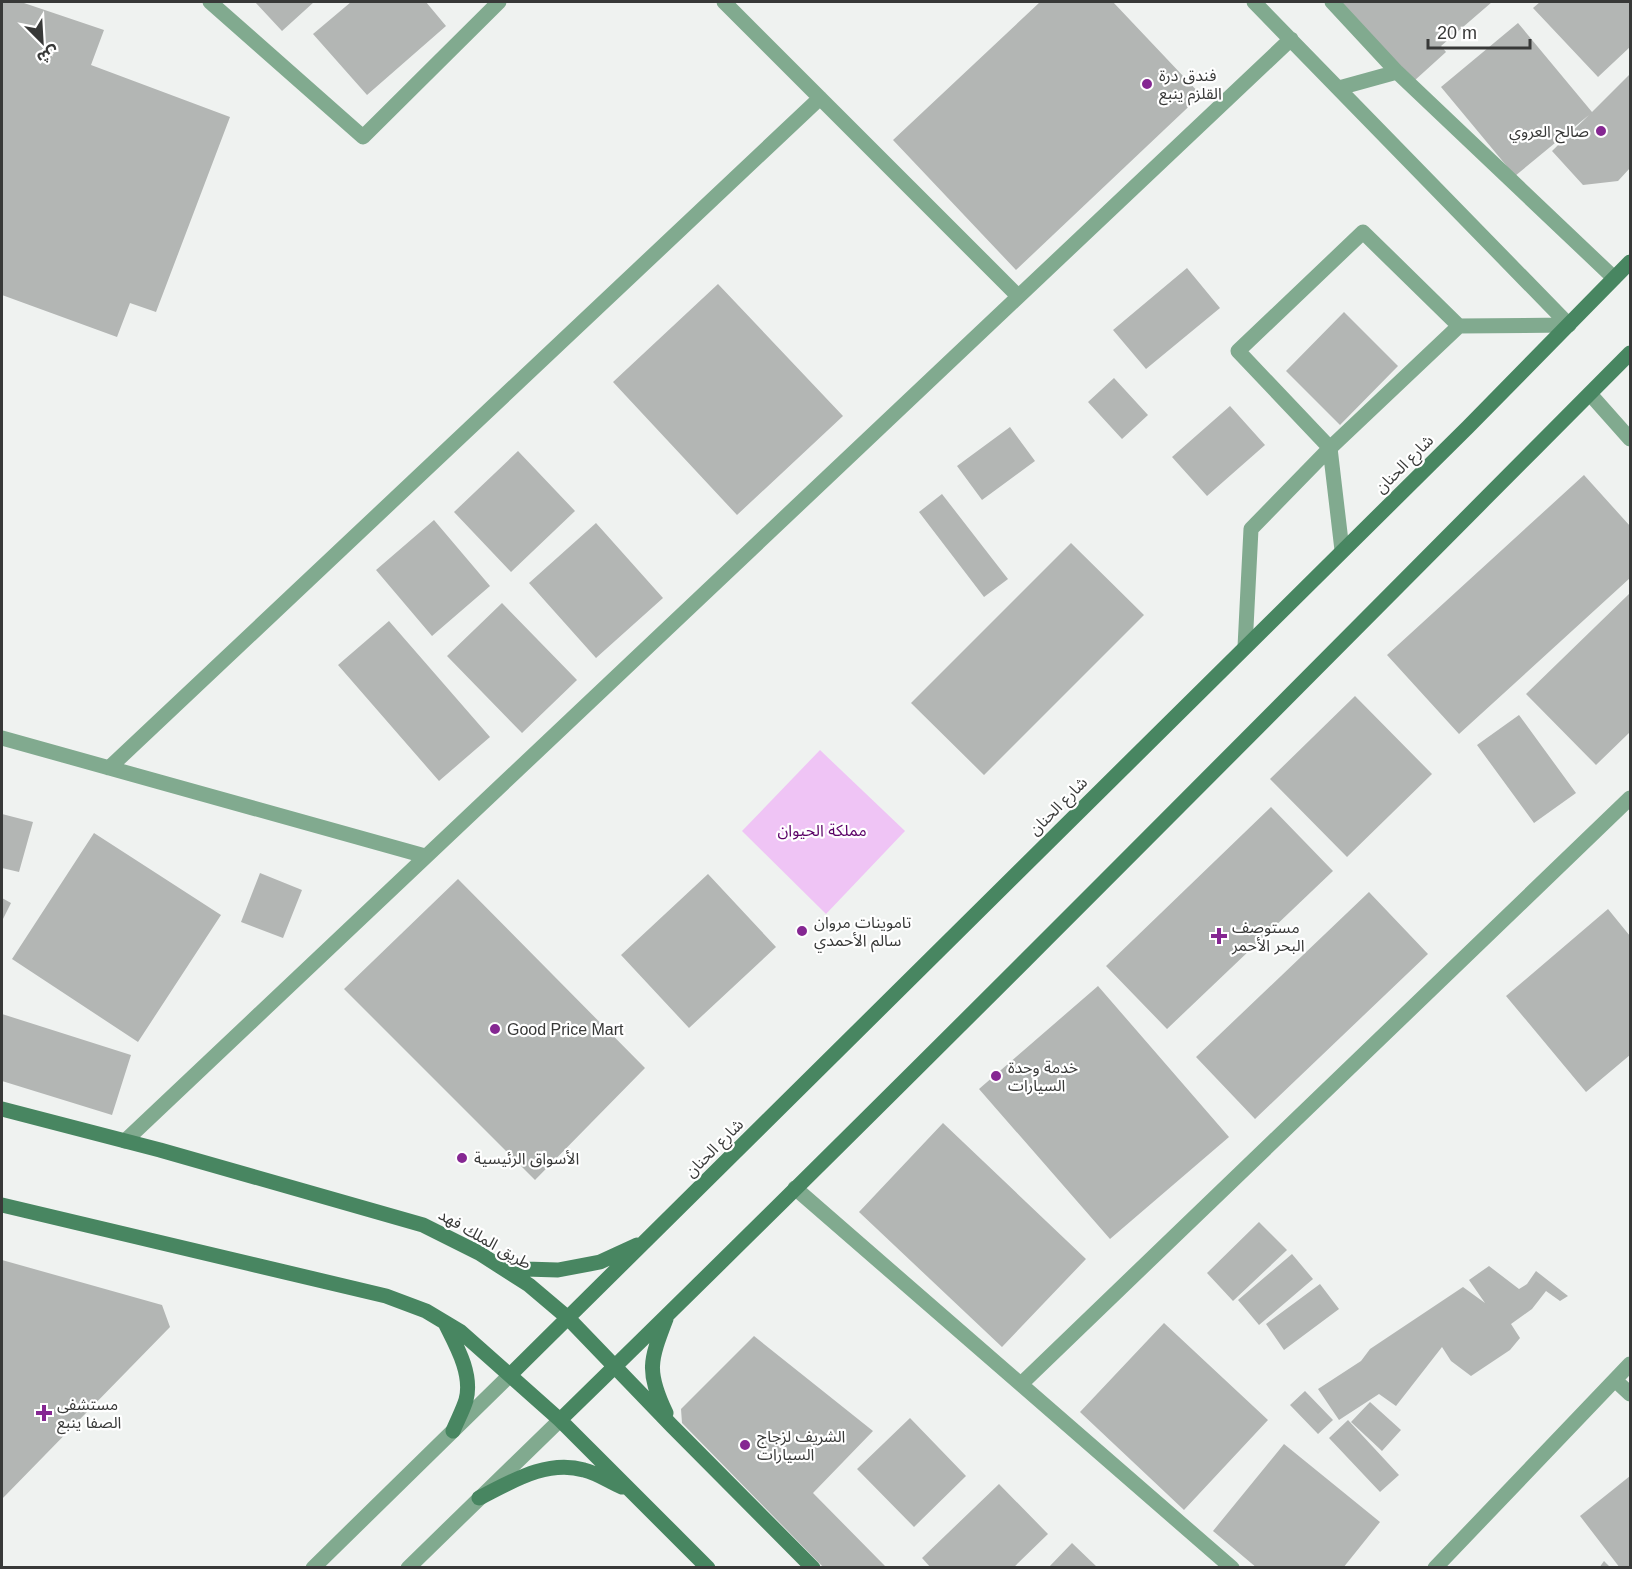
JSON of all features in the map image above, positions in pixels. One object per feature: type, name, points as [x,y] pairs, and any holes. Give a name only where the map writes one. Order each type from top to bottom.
[{"type":"main road","name":"شارع الحنان","points":[[511,1374],[1630,262]]},
{"type":"main road","points":[[560,1420],[1630,353]]},
{"type":"main road","name":"طريق الملك فهد","points":[[2,1109],[423,1225],[479,1253],[529,1285],[568,1318],[813,1568]]},
{"type":"main road","points":[[2,1205],[386,1296],[426,1311],[461,1332],[511,1374],[708,1568]]},
{"type":"main road","points":[[479,1253],[525,1269],[558,1270],[600,1263],[648,1239]]},
{"type":"main road","points":[[667,1315],[655,1348],[651,1368],[654,1389],[672,1426]]},
{"type":"main road","points":[[446,1323],[463,1361],[466,1380],[466,1398],[453,1431]]},
{"type":"main road","points":[[479,1498],[527,1474],[558,1466],[584,1470],[633,1492]]},
{"type":"street","points":[[210,2],[363,137],[499,2]]},
{"type":"street","points":[[724,2],[1018,296]]},
{"type":"street","points":[[1254,2],[1569,325]]},
{"type":"street","points":[[1332,2],[1397,72],[1614,278]]},
{"type":"street","points":[[124,1141],[1291,39]]},
{"type":"street","points":[[1339,88],[1397,72]]},
{"type":"street","points":[[109,768],[820,98]]},
{"type":"street","points":[[1342,550],[1330,448],[1238,351],[1363,232],[1459,326]]},
{"type":"street","points":[[1245,647],[1251,529],[1330,448],[1459,326],[1569,325]]},
{"type":"street","points":[[1590,394],[1630,440]]},
{"type":"street","points":[[2,738],[425,856]]},
{"type":"street","points":[[1021,1384],[1630,798]]},
{"type":"street","points":[[795,1188],[1232,1568]]},
{"type":"street","points":[[1435,1568],[1630,1364]]},
{"type":"street","points":[[313,1568],[511,1374]]},
{"type":"street","points":[[1615,1380],[1630,1394]]},
{"type":"street","points":[[408,1568],[560,1420]]},
{"type":"green space","name":"مملكة الحيوان","points":[[820,750],[905,831],[826,914],[742,831]]},
{"type":"building","points":[[2,2],[21,2],[104,30],[91,65],[230,117],[156,312],[130,303],[117,337],[2,295]]},
{"type":"building","points":[[255,2],[314,2],[282,31]]},
{"type":"building","points":[[351,2],[426,2],[446,26],[367,95],[313,34]]},
{"type":"building","points":[[1040,2],[1113,2],[1201,95],[1016,270],[893,140]]},
{"type":"building","points":[[1341,2],[1492,2],[1441,46],[1446,52],[1414,81]]},
{"type":"building","points":[[1540,2],[1630,2],[1630,47],[1598,77],[1533,8]]},
{"type":"building","points":[[1518,23],[1592,112],[1630,74],[1630,168],[1618,181],[1583,185],[1552,151],[1589,115],[1515,176],[1441,87]]},
{"type":"building","points":[[1187,268],[1220,308],[1146,369],[1113,330]]},
{"type":"building","points":[[718,284],[843,416],[737,515],[613,382]]},
{"type":"building","points":[[1344,312],[1398,366],[1340,425],[1286,371]]},
{"type":"building","points":[[1114,378],[1148,415],[1122,439],[1088,402]]},
{"type":"building","points":[[1230,406],[1265,445],[1207,496],[1172,457]]},
{"type":"building","points":[[1010,427],[1035,461],[982,500],[957,466]]},
{"type":"building","points":[[518,451],[575,511],[511,572],[454,512]]},
{"type":"building","points":[[1584,475],[1630,526],[1630,578],[1459,734],[1387,655]]},
{"type":"building","points":[[942,494],[1008,579],[984,597],[919,512]]},
{"type":"building","points":[[434,520],[490,586],[432,636],[376,570]]},
{"type":"building","points":[[596,523],[663,598],[596,658],[529,583]]},
{"type":"building","points":[[1071,543],[1144,615],[984,775],[911,703]]},
{"type":"building","points":[[1630,593],[1630,732],[1596,765],[1526,694]]},
{"type":"building","points":[[502,603],[577,680],[522,733],[447,656]]},
{"type":"building","points":[[389,621],[490,737],[439,781],[338,665]]},
{"type":"building","points":[[1355,696],[1432,774],[1347,857],[1270,779]]},
{"type":"building","points":[[1519,715],[1576,793],[1534,823],[1477,745]]},
{"type":"building","points":[[1271,807],[1333,871],[1167,1029],[1106,966]]},
{"type":"building","points":[[2,814],[33,822],[19,872],[2,868]]},
{"type":"building","points":[[94,833],[221,915],[138,1042],[12,959]]},
{"type":"building","points":[[260,873],[302,890],[283,938],[241,922]]},
{"type":"building","points":[[708,874],[776,947],[689,1028],[621,955]]},
{"type":"building","name":"Good Price Mart","points":[[458,879],[645,1068],[535,1180],[344,989]]},
{"type":"building","points":[[1369,892],[1428,954],[1255,1119],[1196,1057]]},
{"type":"building","points":[[2,898],[11,903],[2,921]]},
{"type":"building","points":[[1608,909],[1630,936],[1630,1055],[1586,1092],[1506,996]]},
{"type":"building","points":[[1098,986],[1229,1137],[1110,1239],[979,1089]]},
{"type":"building","points":[[2,1014],[131,1055],[112,1115],[2,1081]]},
{"type":"building","points":[[943,1123],[1086,1259],[1002,1347],[859,1212]]},
{"type":"building","points":[[1259,1222],[1287,1250],[1233,1301],[1207,1273]]},
{"type":"building","points":[[1292,1254],[1313,1279],[1259,1325],[1238,1300]]},
{"type":"building","name":"مستشفى الصفا ينبع","points":[[2,1260],[162,1305],[170,1327],[2,1499]]},
{"type":"building","points":[[1489,1266],[1519,1289],[1527,1284],[1536,1271],[1568,1296],[1560,1301],[1546,1291],[1532,1309],[1511,1324],[1520,1338],[1510,1350],[1471,1376],[1451,1361],[1442,1347],[1396,1406],[1379,1394],[1339,1420],[1318,1389],[1361,1361],[1370,1349],[1463,1287],[1485,1303],[1469,1280]]},
{"type":"building","points":[[1320,1284],[1339,1309],[1284,1350],[1266,1324]]},
{"type":"building","points":[[1164,1323],[1268,1420],[1184,1510],[1080,1412]]},
{"type":"building","points":[[754,1336],[873,1431],[813,1493],[885,1566],[884,1568],[824,1568],[682,1423],[681,1409]]},
{"type":"building","points":[[1305,1391],[1333,1420],[1318,1434],[1290,1405]]},
{"type":"building","points":[[1370,1402],[1401,1430],[1382,1451],[1351,1422]]},
{"type":"building","points":[[910,1418],[966,1476],[914,1527],[857,1469]]},
{"type":"building","points":[[1348,1420],[1399,1475],[1380,1492],[1329,1438]]},
{"type":"building","points":[[1284,1444],[1380,1522],[1343,1568],[1257,1568],[1213,1531]]},
{"type":"building","points":[[1630,1476],[1630,1567],[1620,1568],[1580,1516]]},
{"type":"building","points":[[999,1484],[1048,1534],[1013,1568],[931,1568],[922,1558]]},
{"type":"building","points":[[1072,1543],[1098,1568],[1048,1568]]},
{"type":"building","points":[[1604,1561],[1611,1568],[1599,1568]]},
{"type":"place","name":"فندق درة القلزم ينبع","points":[[1147,84]]},
{"type":"place","name":"صالح العروي","points":[[1601,131]]},
{"type":"place","name":"تاموينات مروان سالم الأحمدي","points":[[802,931]]},
{"type":"place","name":"مستوصف البحر الأحمر","points":[[1219,936]]},
{"type":"place","name":"Good Price Mart","points":[[495,1029]]},
{"type":"place","name":"خدمة وحدة السيارات","points":[[996,1076]]},
{"type":"place","name":"الأسواق الرئيسية","points":[[462,1158]]},
{"type":"place","name":"مستشفى الصفا ينبع","points":[[44,1413]]},
{"type":"place","name":"الشريف لزجاج السيارات","points":[[745,1445]]}]
